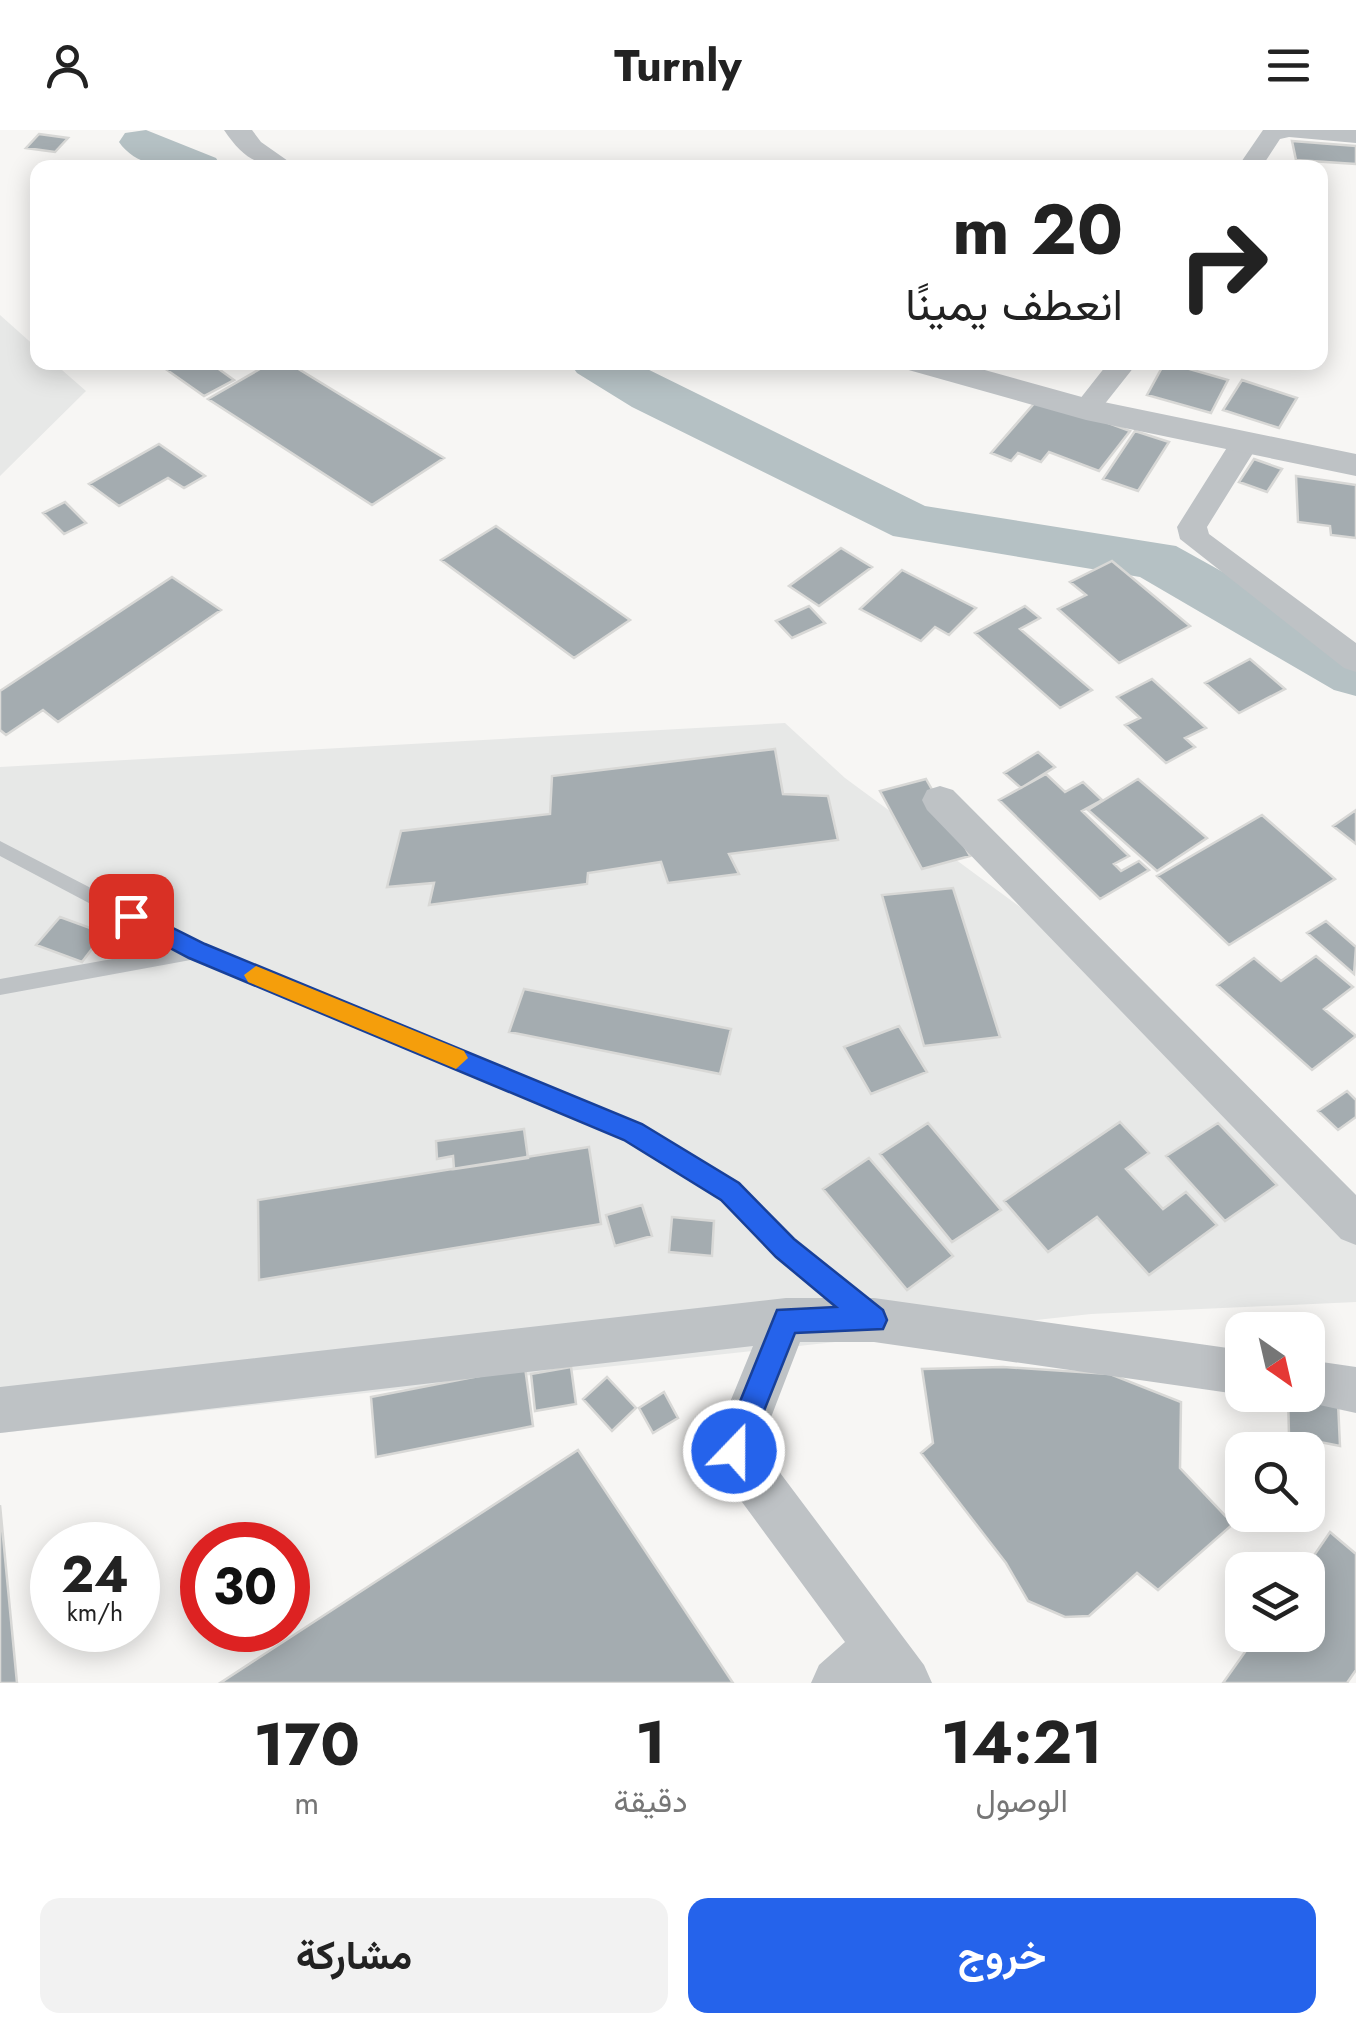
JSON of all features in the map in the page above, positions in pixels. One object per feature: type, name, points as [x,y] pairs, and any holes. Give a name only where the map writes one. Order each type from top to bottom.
[{"type":"street","points":[[238,130],[252,148],[271,160]]},
{"type":"street","points":[[1254,160],[1272,134],[1289,130],[1356,136]]},
{"type":"street","points":[[946,370],[1086,409],[1243,445],[1356,465]]},
{"type":"street","points":[[1086,409],[1118,370]]},
{"type":"street","points":[[1243,445],[1192,527],[1196,539],[1356,660]]},
{"type":"street","points":[[940,800],[1356,1225]]},
{"type":"street","points":[[786,1320],[734,1451],[893,1664],[837,1683]]},
{"type":"street","points":[[0,1410],[786,1320],[874,1320],[1225,1372]]},
{"type":"street","points":[[1325,1385],[1356,1390]]},
{"type":"lane","points":[[0,848],[197,951],[633,1132],[730,1192],[785,1248],[874,1320]]},
{"type":"lane","points":[[0,987],[197,951]]},
{"type":"shaded area","points":[[0,315],[30,342],[30,370],[62,370],[86,391],[0,476]]},
{"type":"shaded area","points":[[785,723],[845,778],[1122,982],[1356,1224],[1356,1302],[1091,1314],[0,1433],[0,767]]},
{"type":"building","points":[[39,134],[68,138],[55,152],[26,148]]},
{"type":"building","points":[[1292,141],[1356,146],[1356,164],[1296,160]]},
{"type":"building","points":[[167,370],[220,370],[234,380],[204,396]]},
{"type":"building","points":[[258,370],[300,370],[444,458],[372,505],[208,399]]},
{"type":"building","points":[[1161,370],[1193,370],[1228,380],[1211,413],[1147,395]]},
{"type":"building","points":[[1242,380],[1297,398],[1279,428],[1223,410]]},
{"type":"building","points":[[1038,399],[1130,431],[1099,471],[1049,452],[1041,462],[1018,453],[1011,461],[991,453]]},
{"type":"building","points":[[1135,431],[1169,442],[1138,491],[1103,479]]},
{"type":"building","points":[[159,444],[205,476],[184,488],[168,478],[119,506],[89,484]]},
{"type":"building","points":[[1254,459],[1282,469],[1267,492],[1239,482]]},
{"type":"building","points":[[1296,476],[1356,485],[1356,538],[1331,535],[1330,526],[1298,522]]},
{"type":"building","points":[[65,502],[86,523],[64,534],[43,513]]},
{"type":"building","points":[[496,526],[630,620],[574,658],[441,560]]},
{"type":"building","points":[[841,548],[872,567],[819,606],[789,586]]},
{"type":"building","points":[[1112,561],[1190,626],[1119,663],[1058,609],[1086,595],[1070,582]]},
{"type":"building","points":[[902,570],[976,608],[949,635],[935,627],[921,641],[860,609]]},
{"type":"building","points":[[172,577],[221,610],[58,722],[43,710],[6,735],[0,730],[0,691]]},
{"type":"building","points":[[809,606],[825,623],[792,638],[776,621]]},
{"type":"building","points":[[1025,606],[1040,618],[1020,629],[1092,690],[1060,708],[975,633]]},
{"type":"building","points":[[1250,659],[1285,689],[1239,713],[1205,683]]},
{"type":"building","points":[[1152,679],[1206,728],[1185,738],[1195,747],[1166,763],[1125,725],[1140,718],[1117,697]]},
{"type":"building","points":[[775,749],[783,794],[828,796],[838,840],[729,854],[739,874],[668,883],[661,862],[588,873],[587,884],[429,905],[434,883],[387,887],[401,831],[550,814],[552,776]]},
{"type":"building","points":[[1038,752],[1055,767],[1021,788],[1004,773]]},
{"type":"building","points":[[1046,774],[1065,792],[1083,782],[1102,800],[1082,811],[1129,856],[1114,864],[1121,871],[1139,861],[1149,870],[1100,899],[999,800]]},
{"type":"building","points":[[926,779],[970,856],[922,869],[880,791]]},
{"type":"building","points":[[1138,779],[1207,838],[1157,871],[1088,810]]},
{"type":"building","points":[[1356,810],[1356,844],[1333,826]]},
{"type":"building","points":[[1262,815],[1335,879],[1229,945],[1157,876]]},
{"type":"building","points":[[953,888],[1000,1037],[924,1046],[882,895]]},
{"type":"building","points":[[60,917],[104,933],[82,962],[36,945]]},
{"type":"building","points":[[1326,921],[1356,947],[1354,974],[1307,933]]},
{"type":"building","points":[[1316,956],[1353,987],[1324,1009],[1356,1036],[1312,1070],[1217,985],[1254,958],[1281,981]]},
{"type":"building","points":[[524,989],[731,1029],[720,1074],[509,1032]]},
{"type":"building","points":[[899,1026],[927,1072],[871,1094],[844,1047]]},
{"type":"building","points":[[1347,1091],[1356,1100],[1356,1117],[1338,1130],[1318,1111]]},
{"type":"building","points":[[1120,1122],[1149,1153],[1126,1169],[1163,1209],[1186,1192],[1217,1225],[1149,1275],[1097,1217],[1048,1252],[1004,1201]]},
{"type":"building","points":[[928,1123],[1001,1210],[952,1242],[880,1154]]},
{"type":"building","points":[[1218,1123],[1277,1185],[1225,1221],[1166,1156]]},
{"type":"building","points":[[524,1129],[528,1158],[454,1169],[453,1156],[437,1159],[436,1141]]},
{"type":"building","points":[[589,1147],[601,1224],[259,1280],[258,1200]]},
{"type":"building","points":[[869,1158],[953,1256],[907,1290],[823,1189]]},
{"type":"building","points":[[642,1205],[652,1236],[615,1246],[606,1215]]},
{"type":"building","points":[[672,1217],[714,1221],[712,1256],[669,1252]]},
{"type":"building","points":[[525,1367],[533,1426],[376,1457],[371,1397]]},
{"type":"building","points":[[571,1367],[576,1404],[535,1411],[531,1374]]},
{"type":"building","points":[[1003,1367],[1110,1374],[1181,1402],[1180,1468],[1225,1516],[1225,1531],[1158,1590],[1137,1573],[1089,1616],[1065,1617],[1028,1601],[1006,1563],[921,1453],[933,1443],[922,1369]]},
{"type":"building","points":[[607,1377],[636,1408],[612,1431],[583,1399]]},
{"type":"building","points":[[664,1392],[678,1418],[653,1433],[639,1408]]},
{"type":"building","points":[[1325,1400],[1338,1402],[1340,1446],[1325,1443],[1325,1432],[1289,1432],[1288,1412],[1325,1412]]},
{"type":"building","points":[[578,1450],[733,1683],[220,1683],[268,1652],[310,1652],[310,1624]]},
{"type":"building","points":[[0,1505],[17,1683],[0,1683]]},
{"type":"building","points":[[1330,1532],[1356,1554],[1356,1670],[1347,1683],[1223,1683],[1245,1652],[1325,1652],[1325,1552],[1316,1552]]},
{"type":"waterway","points":[[141,142],[182,160]]},
{"type":"waterway","points":[[608,370],[651,396],[913,523],[1155,560],[1356,674]]},
{"type":"slow traffic","points":[[256,975],[456,1058]]},
{"type":"route","points":[[131,916],[197,951],[633,1132],[730,1192],[785,1248],[874,1320],[786,1320],[734,1451]]}]
